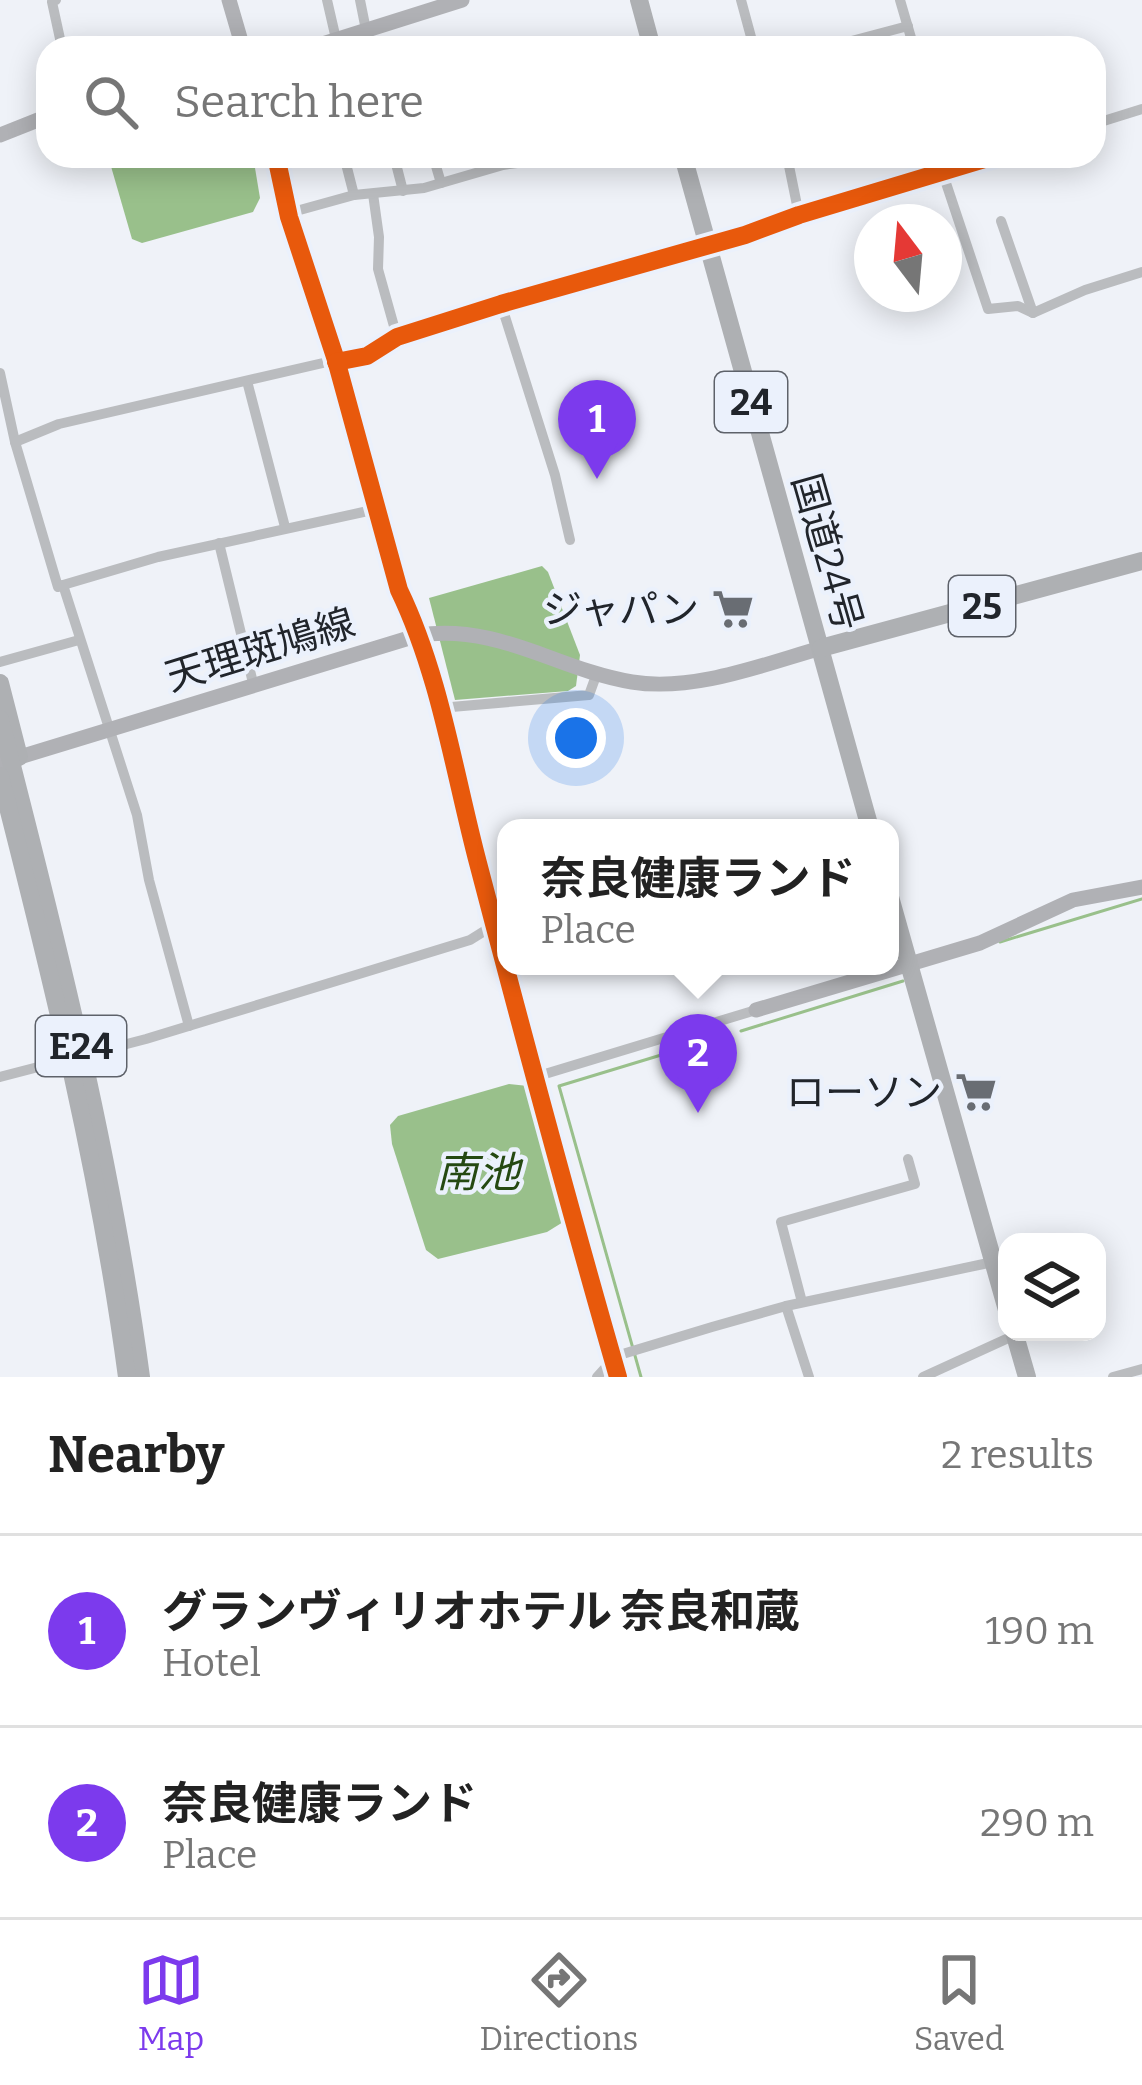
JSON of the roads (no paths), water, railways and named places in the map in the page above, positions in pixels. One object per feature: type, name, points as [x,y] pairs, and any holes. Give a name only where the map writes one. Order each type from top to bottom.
[{"type":"highway","points":[[639,0],[649,36]]},
{"type":"highway","name":"国道24号","points":[[686,168],[868,819]]},
{"type":"highway","name":"25","points":[[820,648],[1142,561]]},
{"type":"highway","points":[[0,683],[10,760]]},
{"type":"highway","name":"E24","points":[[0,718],[82,1049],[141,1377]]},
{"type":"highway","name":"E24","points":[[0,776],[68,1054],[127,1377]]},
{"type":"highway","points":[[899,929],[998,1279]]},
{"type":"highway","points":[[1016,1341],[1027,1377]]},
{"type":"main road","points":[[229,0],[240,36]]},
{"type":"main road","points":[[362,36],[443,3],[462,0]]},
{"type":"main road","points":[[0,134],[36,120]]},
{"type":"main road","name":"天理斑鳩線","points":[[10,760],[427,634],[496,637],[592,671],[634,682],[672,684],[820,648]]},
{"type":"main road","points":[[899,968],[980,943],[1073,901],[1142,886]]},
{"type":"main road","points":[[756,1010],[875,975]]},
{"type":"street","points":[[58,0],[52,2],[59,36]]},
{"type":"street","points":[[327,0],[335,36]]},
{"type":"street","points":[[360,0],[360,36]]},
{"type":"street","points":[[742,0],[751,36]]},
{"type":"street","points":[[900,0],[911,36]]},
{"type":"street","points":[[870,36],[908,26]]},
{"type":"street","points":[[1106,120],[1142,110]]},
{"type":"street","points":[[279,168],[399,590],[427,634],[440,708],[497,936]]},
{"type":"street","points":[[347,168],[354,195]]},
{"type":"street","points":[[398,168],[404,190]]},
{"type":"street","points":[[437,168],[441,183]]},
{"type":"street","points":[[289,213],[354,195],[404,190],[501,168]]},
{"type":"street","points":[[790,168],[800,215]]},
{"type":"street","points":[[943,168],[988,309],[1018,306],[1033,313],[1142,272]]},
{"type":"street","points":[[15,442],[59,424],[367,356],[398,337],[953,168]]},
{"type":"street","points":[[373,194],[380,237],[377,269],[398,337]]},
{"type":"street","points":[[1001,221],[1033,313]]},
{"type":"street","points":[[501,304],[555,475],[570,540]]},
{"type":"street","points":[[0,373],[15,442],[58,586],[285,527],[377,509]]},
{"type":"street","points":[[247,380],[285,527]]},
{"type":"street","points":[[219,543],[254,687]]},
{"type":"street","points":[[63,585],[137,815],[149,880],[189,1026]]},
{"type":"street","points":[[0,662],[79,640]]},
{"type":"street","points":[[440,708],[589,695],[592,671]]},
{"type":"street","points":[[0,1077],[189,1026],[470,940],[494,925]]},
{"type":"street","points":[[507,975],[597,1294],[611,1370]]},
{"type":"street","points":[[535,1077],[756,1010]]},
{"type":"street","points":[[802,1302],[781,1222],[915,1184],[908,1160]]},
{"type":"street","points":[[597,1377],[634,1351],[786,1306],[993,1262]]},
{"type":"street","points":[[786,1306],[809,1377]]},
{"type":"street","points":[[923,1377],[998,1341]]},
{"type":"street","points":[[1113,1377],[1142,1369]]},
{"type":"water","points":[[111,168],[255,168],[260,198],[253,212],[142,243],[132,239]]},
{"type":"water","points":[[542,566],[580,655],[576,686],[568,691],[455,700],[429,598]]},
{"type":"water","name":"南池","points":[[509,1084],[528,1086],[568,1219],[547,1232],[438,1259],[426,1250],[390,1125],[398,1116]]},
{"type":"waterway","points":[[1000,942],[1142,899]]},
{"type":"waterway","points":[[741,1031],[903,981]]},
{"type":"waterway","points":[[641,1377],[559,1086],[727,1035]]},
{"type":"place","name":"グランヴィリオホテル 奈良和蔵","points":[[597,479]]},
{"type":"place","name":"ジャパン","points":[[733,609]]},
{"type":"place","name":"ローソン","points":[[976,1092]]},
{"type":"place","name":"奈良健康ランド","points":[[698,1113]]}]
